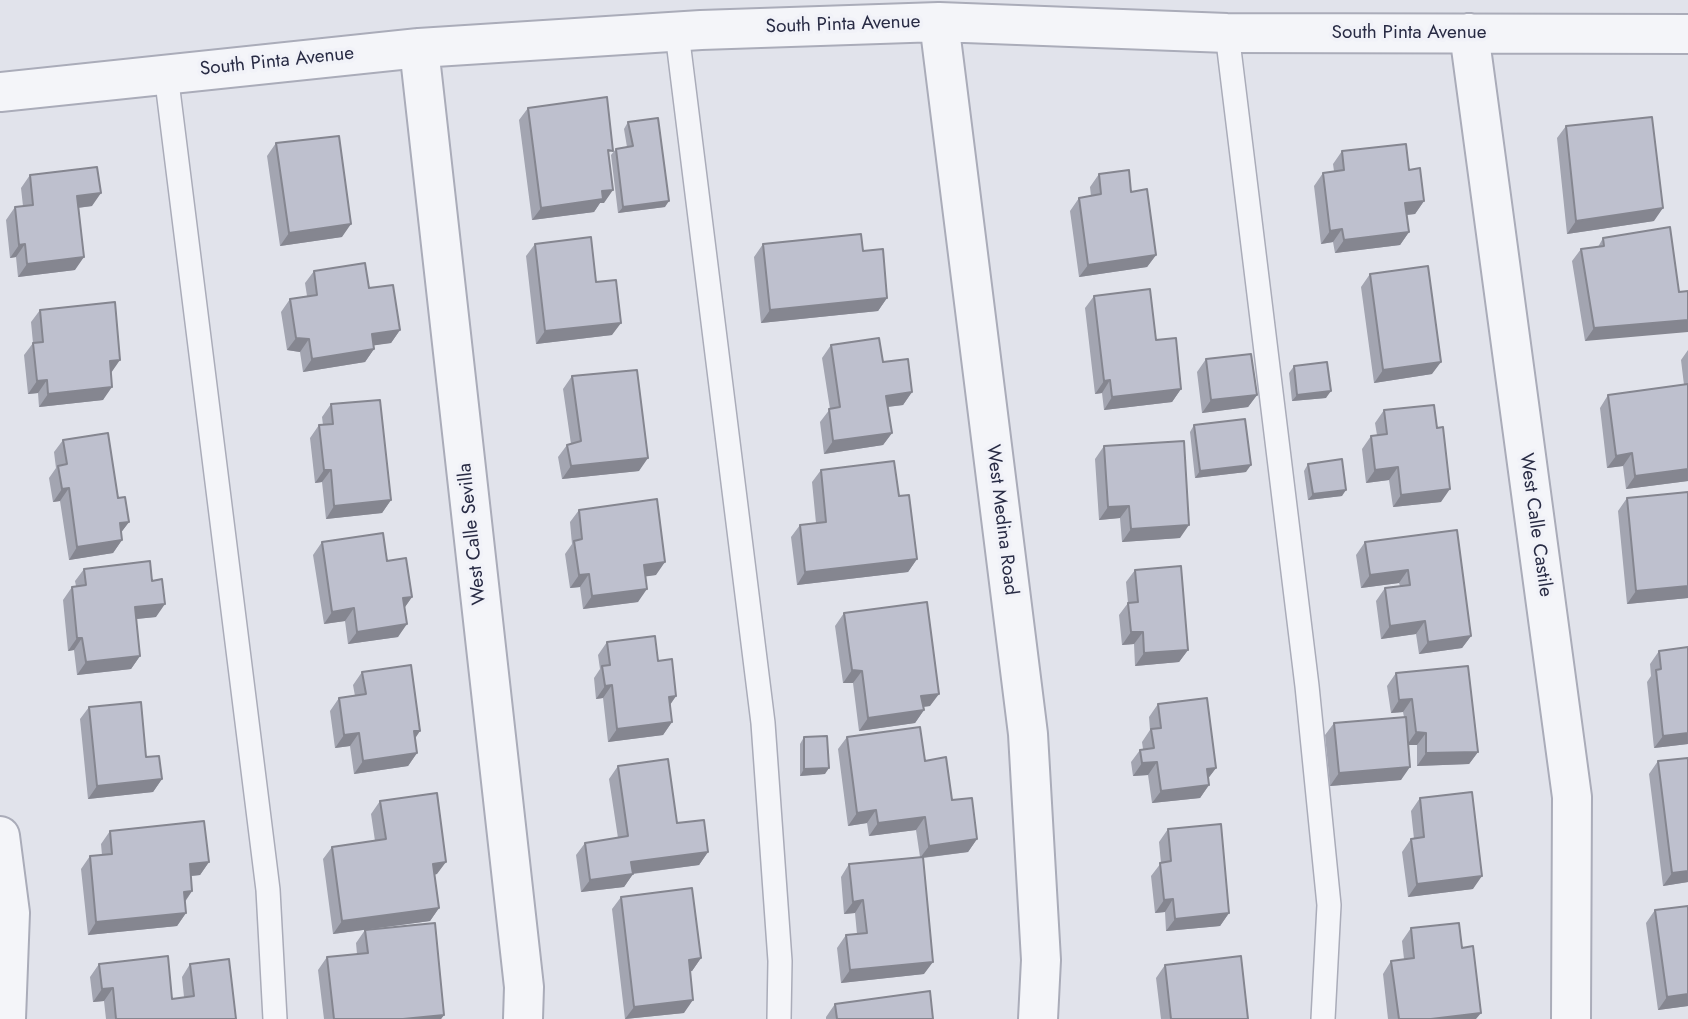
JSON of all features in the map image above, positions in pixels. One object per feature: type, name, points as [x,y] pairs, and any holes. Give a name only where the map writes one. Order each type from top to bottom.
[{"type":"street","name":"South Pinta Avenue","points":[[0,92],[419,48],[701,30],[939,22],[1227,33],[1688,34]]},
{"type":"street","name":"West Medina Road","points":[[939,22],[1028,734],[1041,960],[1038,1019]]},
{"type":"street","name":"West Calle Castile","points":[[1469,33],[1572,797],[1570,1019]]},
{"type":"street","name":"West Calle Sevilla","points":[[419,48],[524,987],[523,1019]]},
{"type":"street","points":[[0,836],[10,913],[6,1019]]},
{"type":"lane","points":[[677,33],[763,723],[780,961],[779,1019]]},
{"type":"lane","points":[[1227,33],[1307,686],[1329,905],[1323,1019]]},
{"type":"lane","points":[[166,74],[268,890],[275,1019]]},
{"type":"building","points":[[607,97],[613,151],[608,150],[613,190],[602,191],[603,199],[541,208],[528,108]]},
{"type":"building","points":[[1652,117],[1663,208],[1576,221],[1566,126]]},
{"type":"building","points":[[658,118],[669,201],[623,207],[616,149],[633,146],[628,122]]},
{"type":"building","points":[[339,136],[351,224],[289,233],[276,143]]},
{"type":"building","points":[[1406,144],[1409,170],[1420,168],[1424,201],[1405,203],[1409,232],[1344,240],[1342,229],[1330,231],[1323,173],[1344,170],[1342,151]]},
{"type":"building","points":[[97,167],[101,193],[77,196],[84,257],[27,264],[25,244],[19,245],[15,207],[33,205],[30,175]]},
{"type":"building","points":[[1129,170],[1131,192],[1147,189],[1156,255],[1088,265],[1079,198],[1101,194],[1099,174]]},
{"type":"building","points":[[1670,227],[1679,292],[1688,291],[1688,320],[1594,328],[1581,249],[1604,246],[1603,238]]},
{"type":"building","points":[[861,234],[863,251],[883,249],[887,298],[770,310],[763,244]]},
{"type":"building","points":[[591,237],[596,282],[616,280],[621,323],[545,331],[535,244]]},
{"type":"building","points":[[365,263],[369,288],[393,285],[400,330],[372,334],[374,349],[312,359],[309,339],[296,338],[290,299],[317,295],[314,271]]},
{"type":"building","points":[[1428,266],[1441,362],[1383,370],[1370,274]]},
{"type":"building","points":[[1150,289],[1156,340],[1176,338],[1181,389],[1112,397],[1110,380],[1104,381],[1094,296]]},
{"type":"building","points":[[115,302],[120,360],[110,361],[112,387],[48,394],[47,380],[37,381],[33,343],[43,342],[40,310]]},
{"type":"building","points":[[879,338],[883,362],[908,359],[912,392],[886,396],[892,433],[833,441],[829,409],[840,407],[831,345]]},
{"type":"building","points":[[1251,354],[1257,395],[1211,400],[1206,359]]},
{"type":"building","points":[[1327,362],[1331,391],[1297,395],[1294,366]]},
{"type":"building","points":[[637,370],[648,458],[571,466],[567,445],[581,441],[572,376]]},
{"type":"building","points":[[1688,384],[1688,469],[1635,476],[1632,453],[1616,456],[1608,395]]},
{"type":"building","points":[[380,400],[391,500],[334,506],[331,470],[324,470],[319,425],[333,424],[331,404]]},
{"type":"building","points":[[1434,405],[1437,428],[1443,427],[1450,489],[1401,495],[1398,467],[1375,470],[1371,436],[1387,434],[1384,410]]},
{"type":"building","points":[[1245,419],[1251,465],[1200,471],[1194,425]]},
{"type":"building","points":[[108,433],[118,498],[125,497],[129,522],[120,523],[122,540],[77,547],[69,488],[62,489],[58,466],[67,464],[63,440]]},
{"type":"building","points":[[1184,441],[1189,525],[1131,529],[1129,506],[1108,507],[1104,446]]},
{"type":"building","points":[[1342,459],[1346,490],[1313,494],[1308,464]]},
{"type":"building","points":[[894,461],[899,496],[909,495],[917,559],[805,572],[800,525],[826,522],[821,470]]},
{"type":"building","points":[[1688,492],[1688,586],[1636,591],[1627,498]]},
{"type":"building","points":[[657,499],[665,562],[644,565],[647,589],[592,596],[589,574],[579,575],[574,541],[582,539],[579,510]]},
{"type":"building","points":[[1457,530],[1471,636],[1428,642],[1425,621],[1390,626],[1385,588],[1410,585],[1408,570],[1370,575],[1365,542]]},
{"type":"building","points":[[383,533],[387,561],[406,558],[412,597],[403,598],[407,624],[357,632],[354,608],[332,612],[322,542]]},
{"type":"building","points":[[150,561],[152,581],[162,579],[165,604],[135,607],[140,656],[86,662],[82,638],[77,638],[72,587],[86,585],[84,569]]},
{"type":"building","points":[[1181,566],[1188,650],[1144,653],[1143,632],[1131,632],[1128,603],[1138,602],[1135,570]]},
{"type":"building","points":[[927,602],[939,694],[921,696],[924,710],[868,718],[862,671],[852,670],[844,613]]},
{"type":"building","points":[[655,636],[658,661],[672,659],[676,696],[669,697],[672,722],[617,729],[612,685],[605,686],[602,666],[610,665],[607,642]]},
{"type":"building","points":[[1688,647],[1688,733],[1663,736],[1656,670],[1661,669],[1659,651]]},
{"type":"building","points":[[411,665],[420,731],[414,731],[417,753],[363,761],[359,733],[344,735],[339,698],[366,694],[362,672]]},
{"type":"building","points":[[1468,666],[1478,752],[1426,753],[1426,733],[1416,732],[1412,699],[1399,700],[1396,673]]},
{"type":"building","points":[[1207,698],[1216,768],[1207,769],[1209,785],[1161,791],[1157,762],[1142,763],[1140,750],[1154,748],[1151,729],[1161,728],[1158,704]]},
{"type":"building","points":[[141,702],[146,757],[159,756],[162,779],[97,786],[89,707]]},
{"type":"building","points":[[1406,717],[1410,767],[1339,773],[1334,723]]},
{"type":"building","points":[[920,727],[925,761],[946,757],[952,800],[972,798],[977,839],[929,846],[925,817],[878,823],[876,810],[857,813],[847,737]]},
{"type":"building","points":[[827,736],[829,768],[804,769],[804,737]]},
{"type":"building","points":[[1688,758],[1688,871],[1672,873],[1658,761]]},
{"type":"building","points":[[668,759],[677,823],[704,820],[708,852],[631,862],[633,874],[590,880],[585,843],[628,836],[618,766]]},
{"type":"building","points":[[1472,792],[1482,876],[1417,884],[1411,839],[1424,837],[1420,798]]},
{"type":"building","points":[[437,793],[446,862],[433,864],[439,908],[342,921],[332,847],[386,839],[380,801]]},
{"type":"building","points":[[204,821],[209,862],[190,864],[192,891],[184,892],[186,913],[96,922],[90,856],[112,854],[110,831]]},
{"type":"building","points":[[1221,824],[1229,913],[1175,919],[1173,899],[1164,900],[1160,863],[1171,861],[1168,829]]},
{"type":"building","points":[[923,857],[933,962],[850,970],[846,935],[867,933],[863,900],[853,902],[849,864]]},
{"type":"building","points":[[692,888],[701,958],[689,960],[693,1000],[634,1007],[621,897]]},
{"type":"building","points":[[1688,906],[1688,994],[1667,997],[1655,910]]},
{"type":"building","points":[[435,923],[444,1015],[403,1019],[334,1019],[327,957],[368,953],[365,930]]},
{"type":"building","points":[[1459,923],[1462,948],[1473,946],[1481,1013],[1431,1019],[1399,1019],[1391,961],[1414,958],[1411,928]]},
{"type":"building","points":[[168,956],[172,999],[194,996],[190,964],[229,959],[236,1019],[116,1019],[113,988],[102,989],[99,964]]},
{"type":"building","points":[[1241,956],[1248,1019],[1171,1019],[1165,965]]},
{"type":"building","points":[[930,991],[933,1019],[837,1019],[835,1004]]}]
